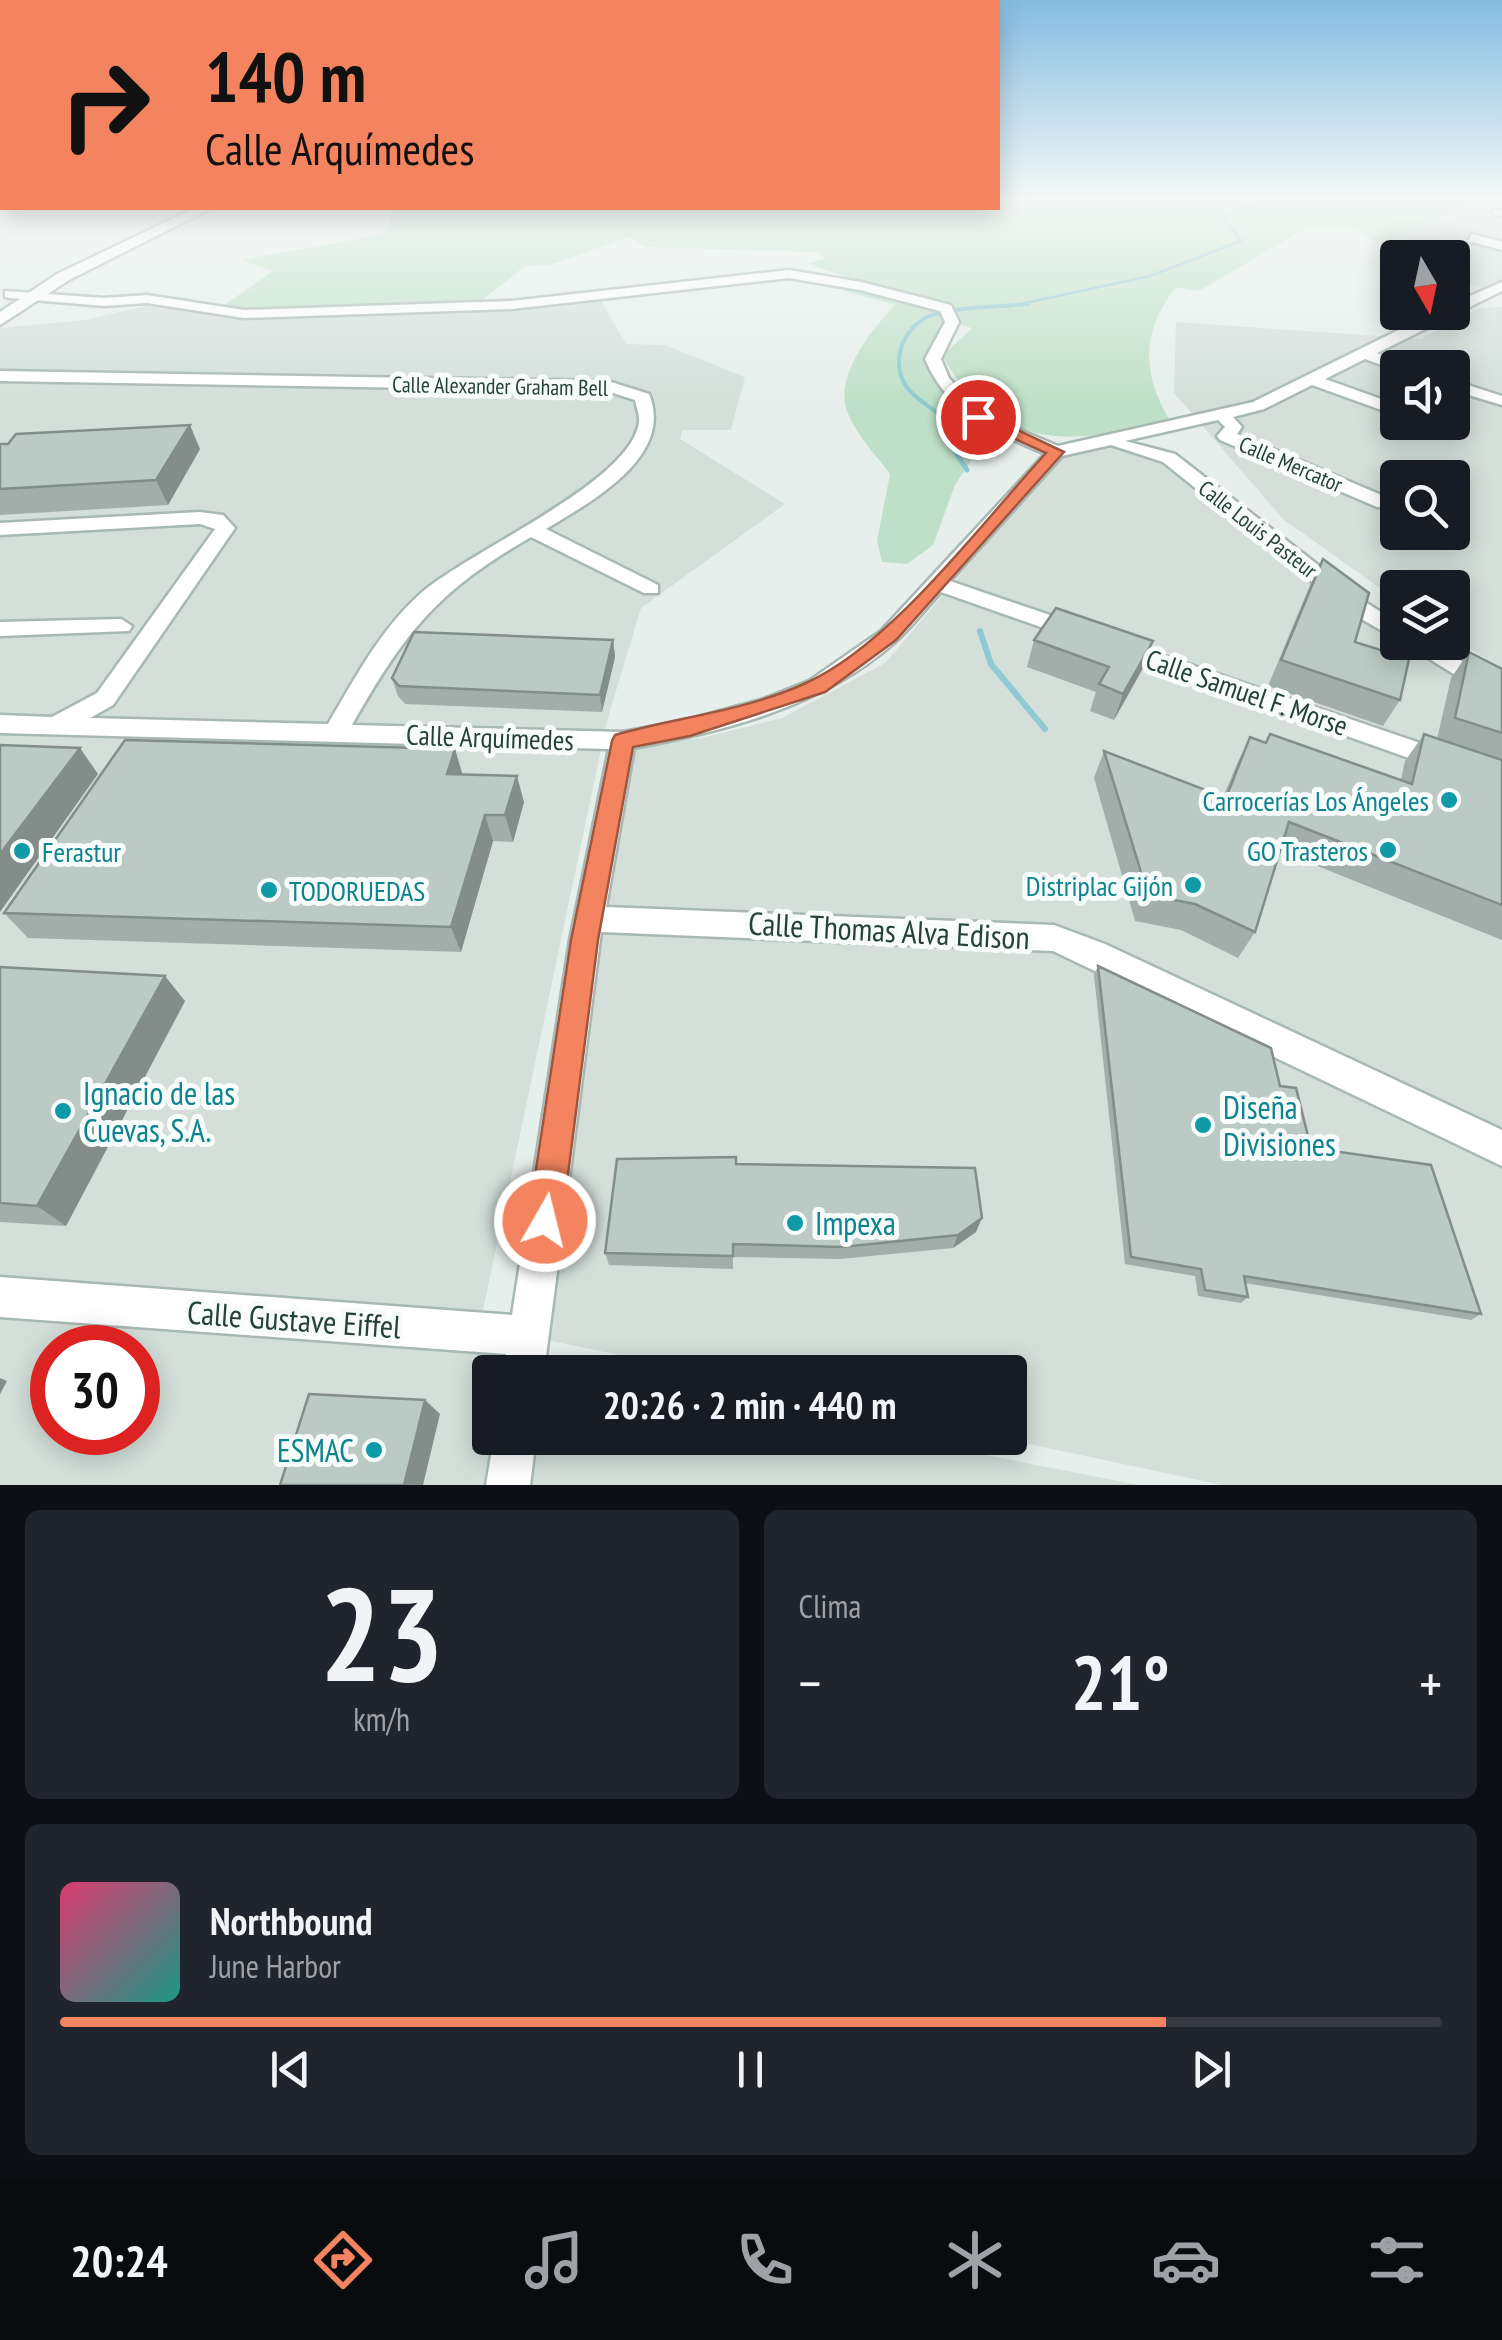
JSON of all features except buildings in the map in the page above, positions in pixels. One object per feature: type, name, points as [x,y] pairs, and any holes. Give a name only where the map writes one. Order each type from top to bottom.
[{"type":"street","points":[[3,303],[91,264]]},
{"type":"street","points":[[3,303],[31,297],[149,295],[244,314],[474,306],[789,274],[861,286],[949,312],[933,359],[956,401],[994,426],[1056,452]]},
{"type":"street","points":[[31,297],[63,278]]},
{"type":"street","points":[[1470,305],[1497,298],[1502,286]]},
{"type":"street","name":"Calle Arquímedes","points":[[0,724],[623,741],[682,730],[817,687],[889,636],[1056,452],[1258,406],[1411,330]]},
{"type":"street","points":[[1364,353],[1380,359]]},
{"type":"street","name":"Calle Alexander Graham Bell","points":[[0,376],[608,386],[643,398],[648,407],[645,430],[628,461],[606,482],[455,575],[416,609],[398,630],[336,732]]},
{"type":"street","points":[[1313,380],[1380,404]]},
{"type":"street","points":[[1470,391],[1500,402]]},
{"type":"street","name":"Calle Mercator","points":[[1223,416],[1234,427],[1226,436],[1380,501]]},
{"type":"street","points":[[1088,442],[1132,446],[1169,458],[1166,441],[1170,429]]},
{"type":"street","name":"Calle Louis Pasteur","points":[[1169,458],[1380,622]]},
{"type":"street","points":[[0,529],[200,518],[216,519],[225,528],[105,699],[102,711],[111,727]]},
{"type":"street","points":[[530,530],[651,589]]},
{"type":"street","name":"Calle Samuel F. Morse","points":[[934,582],[1502,781]]},
{"type":"street","points":[[0,629],[121,626]]},
{"type":"street","points":[[1443,660],[1502,696]]},
{"type":"street","points":[[54,726],[105,699]]},
{"type":"street","points":[[288,730],[355,700],[369,720],[401,734]]},
{"type":"street","points":[[526,1354],[590,918],[623,741]]},
{"type":"street","name":"Calle Thomas Alva Edison","points":[[590,918],[1054,938],[1094,953],[1502,1148]]},
{"type":"street","name":"Calle Gustave Eiffel","points":[[0,1297],[526,1354]]},
{"type":"street","points":[[508,1485],[512,1455]]},
{"type":"shaded area","points":[[1470,264],[1502,264],[1502,293],[1470,285]]},
{"type":"shaded area","points":[[600,299],[626,344],[665,345],[745,377],[731,430],[682,430],[680,439],[785,504],[641,608],[607,721],[474,1353],[484,1355],[472,1355],[472,1455],[986,1455],[1139,1485],[0,1485],[0,328],[85,320],[150,305],[221,317],[514,309]]},
{"type":"shaded area","points":[[1502,307],[1502,668],[1470,649],[1470,570],[1380,570],[1380,588],[1284,520],[1174,393],[1176,322],[1421,339],[1438,330],[1470,330],[1470,313],[1480,308]]},
{"type":"shaded area","points":[[1115,448],[1156,459],[1380,628],[1380,660],[1428,660],[1502,705],[1502,1485],[1222,1485],[1027,1444],[1027,1355],[619,1355],[529,1336],[635,748],[701,738],[782,718],[885,663],[1059,459],[1080,451]]},
{"type":"green space","points":[[253,264],[551,264],[525,266],[477,304],[234,311],[223,306],[273,271]]},
{"type":"green space","points":[[808,264],[1244,264],[1199,291],[1176,287],[1165,303],[1151,335],[1149,352],[1154,385],[1169,419],[1134,428],[1070,437],[1014,426],[988,410],[964,387],[942,356],[972,328],[952,322],[933,355],[961,412],[994,425],[955,485],[933,545],[907,564],[882,562],[877,541],[890,474],[857,431],[845,402],[845,387],[856,356],[895,305],[845,291],[849,280]]},
{"type":"waterway","points":[[1017,305],[1150,276],[1180,264]]},
{"type":"waterway","points":[[1017,305],[1028,304]]},
{"type":"waterway","points":[[952,447],[953,424],[914,395],[903,381],[899,360],[905,339],[927,317],[962,309],[1017,305]]},
{"type":"waterway","points":[[1007,307],[1017,305]]},
{"type":"waterway","points":[[952,447],[967,470]]},
{"type":"waterway","points":[[980,631],[991,664],[1045,729]]},
{"type":"place","name":"Carrocerías Los Ángeles","points":[[1449,800]]},
{"type":"place","name":"GO Trasteros","points":[[1388,850]]},
{"type":"place","name":"Ferastur","points":[[22,851]]},
{"type":"place","name":"Distriplac Gijón","points":[[1193,885]]},
{"type":"place","name":"TODORUEDAS","points":[[269,890]]},
{"type":"place","name":"Ignacio de las Cuevas, S.A.","points":[[63,1111]]},
{"type":"place","name":"Diseña Divisiones","points":[[1203,1125]]},
{"type":"place","name":"Impexa","points":[[795,1223]]},
{"type":"place","name":"ESMAC","points":[[374,1450]]},
{"type":"route","points":[[545,1221],[584,940],[623,741],[682,730],[769,706],[817,687],[889,636],[1056,452],[978,417]]}]
